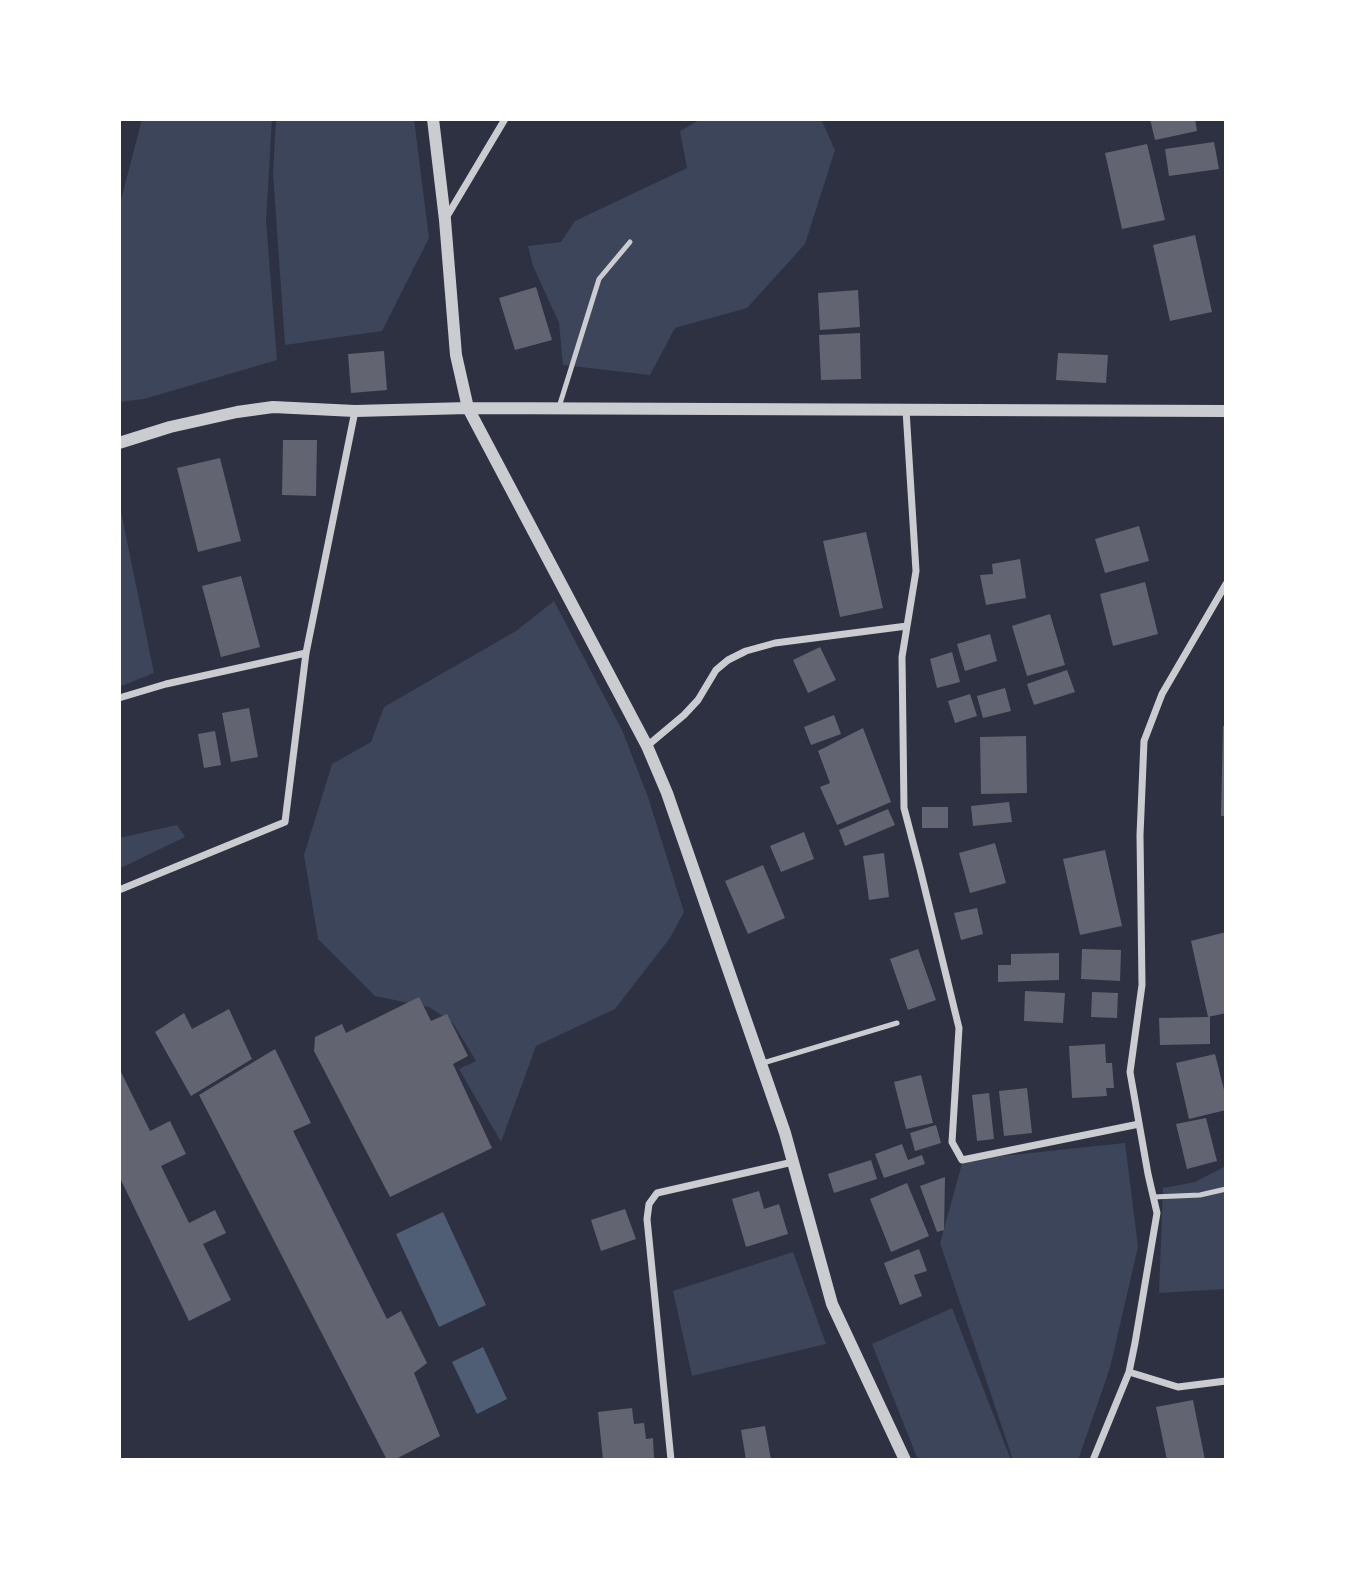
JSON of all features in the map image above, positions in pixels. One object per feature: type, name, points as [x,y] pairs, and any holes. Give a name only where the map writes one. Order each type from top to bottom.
[{"type":"street","points":[[433,119],[456,355],[468,408],[647,746],[667,793],[785,1133],[832,1304],[905,1460]]},
{"type":"street","points":[[444,220],[505,119]]},
{"type":"street","points":[[119,443],[170,427],[273,407],[355,411],[468,408],[1226,411]]},
{"type":"street","points":[[906,410],[916,571],[902,657],[904,808],[959,1028],[952,1143],[962,1160],[1139,1124]]},
{"type":"street","points":[[119,890],[285,822],[306,653],[355,411]]},
{"type":"street","points":[[1093,1460],[1129,1372],[1157,1213],[1130,1072],[1142,985],[1140,835],[1144,741],[1162,694],[1226,584]]},
{"type":"street","points":[[647,746],[698,700],[716,670],[746,651],[775,643],[907,626]]},
{"type":"street","points":[[119,698],[166,684],[306,653]]},
{"type":"street","points":[[671,1460],[647,1219],[649,1204],[657,1193],[793,1162]]},
{"type":"street","points":[[1129,1372],[1178,1387],[1226,1381]]},
{"type":"lane","points":[[559,408],[599,279],[630,242]]},
{"type":"lane","points":[[761,1063],[897,1023]]},
{"type":"lane","points":[[1153,1197],[1200,1195],[1226,1189]]},
{"type":"shaded area","points":[[142,119],[272,119],[266,221],[277,360],[144,399],[119,402],[119,202]]},
{"type":"shaded area","points":[[276,119],[414,119],[429,238],[382,331],[285,345],[273,173]]},
{"type":"shaded area","points":[[701,119],[821,119],[835,150],[805,244],[747,308],[675,328],[650,375],[563,365],[559,323],[533,266],[528,246],[561,242],[575,221],[687,168],[680,131]]},
{"type":"shaded area","points":[[119,502],[154,673],[119,687]]},
{"type":"shaded area","points":[[554,601],[622,730],[648,797],[684,912],[670,938],[615,1009],[536,1046],[501,1142],[459,1069],[476,1061],[453,1023],[429,1007],[375,996],[318,939],[304,855],[332,764],[371,742],[384,707],[516,631]]},
{"type":"shaded area","points":[[177,825],[185,837],[119,869],[119,838]]},
{"type":"shaded area","points":[[1125,1143],[1138,1247],[1110,1368],[1078,1460],[1013,1460],[940,1243],[963,1160]]},
{"type":"shaded area","points":[[1226,1166],[1226,1289],[1159,1293],[1163,1188],[1195,1182]]},
{"type":"shaded area","points":[[443,1212],[486,1305],[439,1327],[396,1234]]},
{"type":"shaded area","points":[[793,1252],[826,1344],[692,1376],[673,1291]]},
{"type":"shaded area","points":[[952,1308],[1011,1460],[918,1460],[872,1344]]},
{"type":"shaded area","points":[[483,1347],[507,1399],[477,1414],[452,1362]]},
{"type":"building","points":[[1150,119],[1195,119],[1197,131],[1155,140]]},
{"type":"building","points":[[1214,142],[1219,169],[1169,176],[1165,149]]},
{"type":"building","points":[[1147,144],[1165,220],[1122,229],[1105,153]]},
{"type":"building","points":[[1195,235],[1212,312],[1170,321],[1153,245]]},
{"type":"building","points":[[536,287],[552,340],[515,350],[499,298]]},
{"type":"building","points":[[858,290],[860,327],[820,330],[818,293]]},
{"type":"building","points":[[860,333],[861,379],[821,380],[819,335]]},
{"type":"building","points":[[384,351],[387,390],[351,393],[348,354]]},
{"type":"building","points":[[1058,353],[1108,355],[1106,383],[1056,380]]},
{"type":"building","points":[[283,440],[317,440],[316,496],[282,495]]},
{"type":"building","points":[[220,458],[241,541],[198,552],[177,468]]},
{"type":"building","points":[[1139,526],[1149,561],[1105,573],[1095,539]]},
{"type":"building","points":[[866,532],[883,608],[840,617],[823,541]]},
{"type":"building","points":[[1020,559],[1026,598],[986,605],[980,575],[993,574],[992,564]]},
{"type":"building","points":[[241,576],[260,647],[221,657],[202,586]]},
{"type":"building","points":[[1145,582],[1158,634],[1113,646],[1100,594]]},
{"type":"building","points":[[1050,614],[1065,665],[1027,676],[1012,626]]},
{"type":"building","points":[[990,634],[997,661],[965,671],[957,644]]},
{"type":"building","points":[[820,647],[836,680],[808,693],[793,660]]},
{"type":"building","points":[[952,652],[960,682],[937,688],[930,659]]},
{"type":"building","points":[[1067,670],[1075,692],[1034,705],[1027,684]]},
{"type":"building","points":[[1005,688],[1011,711],[983,718],[977,696]]},
{"type":"building","points":[[970,694],[977,716],[955,723],[948,701]]},
{"type":"building","points":[[249,708],[258,757],[231,762],[222,713]]},
{"type":"building","points":[[834,715],[841,734],[811,745],[804,727]]},
{"type":"building","points":[[1223,726],[1226,726],[1226,816],[1221,816]]},
{"type":"building","points":[[863,728],[891,802],[837,825],[820,787],[830,783],[818,751]]},
{"type":"building","points":[[215,731],[221,765],[204,768],[198,734]]},
{"type":"building","points":[[1026,736],[1027,793],[981,794],[980,737]]},
{"type":"building","points":[[1009,802],[1012,822],[973,826],[971,806]]},
{"type":"building","points":[[922,807],[948,807],[948,828],[922,828]]},
{"type":"building","points":[[888,809],[895,825],[845,846],[839,830]]},
{"type":"building","points":[[804,832],[814,859],[781,872],[770,846]]},
{"type":"building","points":[[995,843],[1006,883],[970,893],[959,853]]},
{"type":"building","points":[[1105,850],[1122,926],[1080,935],[1063,859]]},
{"type":"building","points":[[884,853],[889,897],[869,900],[863,856]]},
{"type":"building","points":[[763,865],[785,918],[748,934],[725,881]]},
{"type":"building","points":[[977,908],[983,934],[961,940],[954,913]]},
{"type":"building","points":[[1226,932],[1226,1013],[1208,1017],[1191,941]]},
{"type":"building","points":[[918,949],[936,1000],[908,1010],[890,959]]},
{"type":"building","points":[[1082,949],[1121,950],[1120,981],[1081,979]]},
{"type":"building","points":[[1059,953],[1059,980],[998,982],[998,965],[1011,965],[1011,954]]},
{"type":"building","points":[[1025,991],[1065,993],[1063,1023],[1024,1021]]},
{"type":"building","points":[[1092,992],[1118,993],[1117,1018],[1091,1017]]},
{"type":"building","points":[[419,997],[431,1021],[447,1014],[468,1056],[453,1064],[492,1148],[390,1197],[314,1051],[315,1037],[342,1024],[346,1033]]},
{"type":"building","points":[[229,1009],[252,1059],[191,1096],[155,1032],[184,1013],[192,1029]]},
{"type":"building","points":[[1210,1017],[1210,1044],[1160,1045],[1159,1018]]},
{"type":"building","points":[[1105,1044],[1106,1063],[1112,1063],[1114,1088],[1106,1088],[1107,1096],[1072,1098],[1069,1046]]},
{"type":"building","points":[[275,1049],[311,1123],[293,1131],[387,1319],[401,1311],[427,1363],[414,1373],[440,1436],[394,1460],[387,1460],[199,1095]]},
{"type":"building","points":[[1215,1054],[1226,1098],[1226,1110],[1189,1119],[1176,1063]]},
{"type":"building","points":[[119,1068],[150,1131],[170,1121],[186,1154],[161,1166],[189,1223],[215,1210],[226,1233],[203,1244],[231,1300],[189,1321],[119,1176]]},
{"type":"building","points":[[921,1075],[933,1123],[906,1129],[894,1082]]},
{"type":"building","points":[[1027,1088],[1032,1133],[1004,1136],[999,1091]]},
{"type":"building","points":[[989,1093],[994,1139],[977,1141],[972,1095]]},
{"type":"building","points":[[1206,1118],[1217,1161],[1187,1169],[1176,1124]]},
{"type":"building","points":[[936,1125],[941,1143],[915,1151],[910,1133]]},
{"type":"building","points":[[902,1144],[908,1160],[922,1155],[925,1164],[884,1178],[875,1154]]},
{"type":"building","points":[[871,1160],[877,1179],[834,1193],[828,1174]]},
{"type":"building","points":[[945,1177],[944,1230],[937,1232],[920,1186]]},
{"type":"building","points":[[907,1183],[929,1236],[891,1252],[870,1199]]},
{"type":"building","points":[[759,1191],[764,1209],[779,1204],[788,1234],[746,1247],[732,1199]]},
{"type":"building","points":[[625,1209],[636,1239],[601,1251],[591,1220]]},
{"type":"building","points":[[919,1249],[927,1271],[914,1275],[922,1296],[900,1305],[884,1263]]},
{"type":"building","points":[[1193,1400],[1205,1460],[1167,1460],[1156,1407]]},
{"type":"building","points":[[632,1408],[634,1424],[644,1423],[646,1439],[653,1438],[654,1458],[603,1460],[598,1412]]},
{"type":"building","points":[[765,1426],[771,1460],[746,1460],[741,1430]]}]
